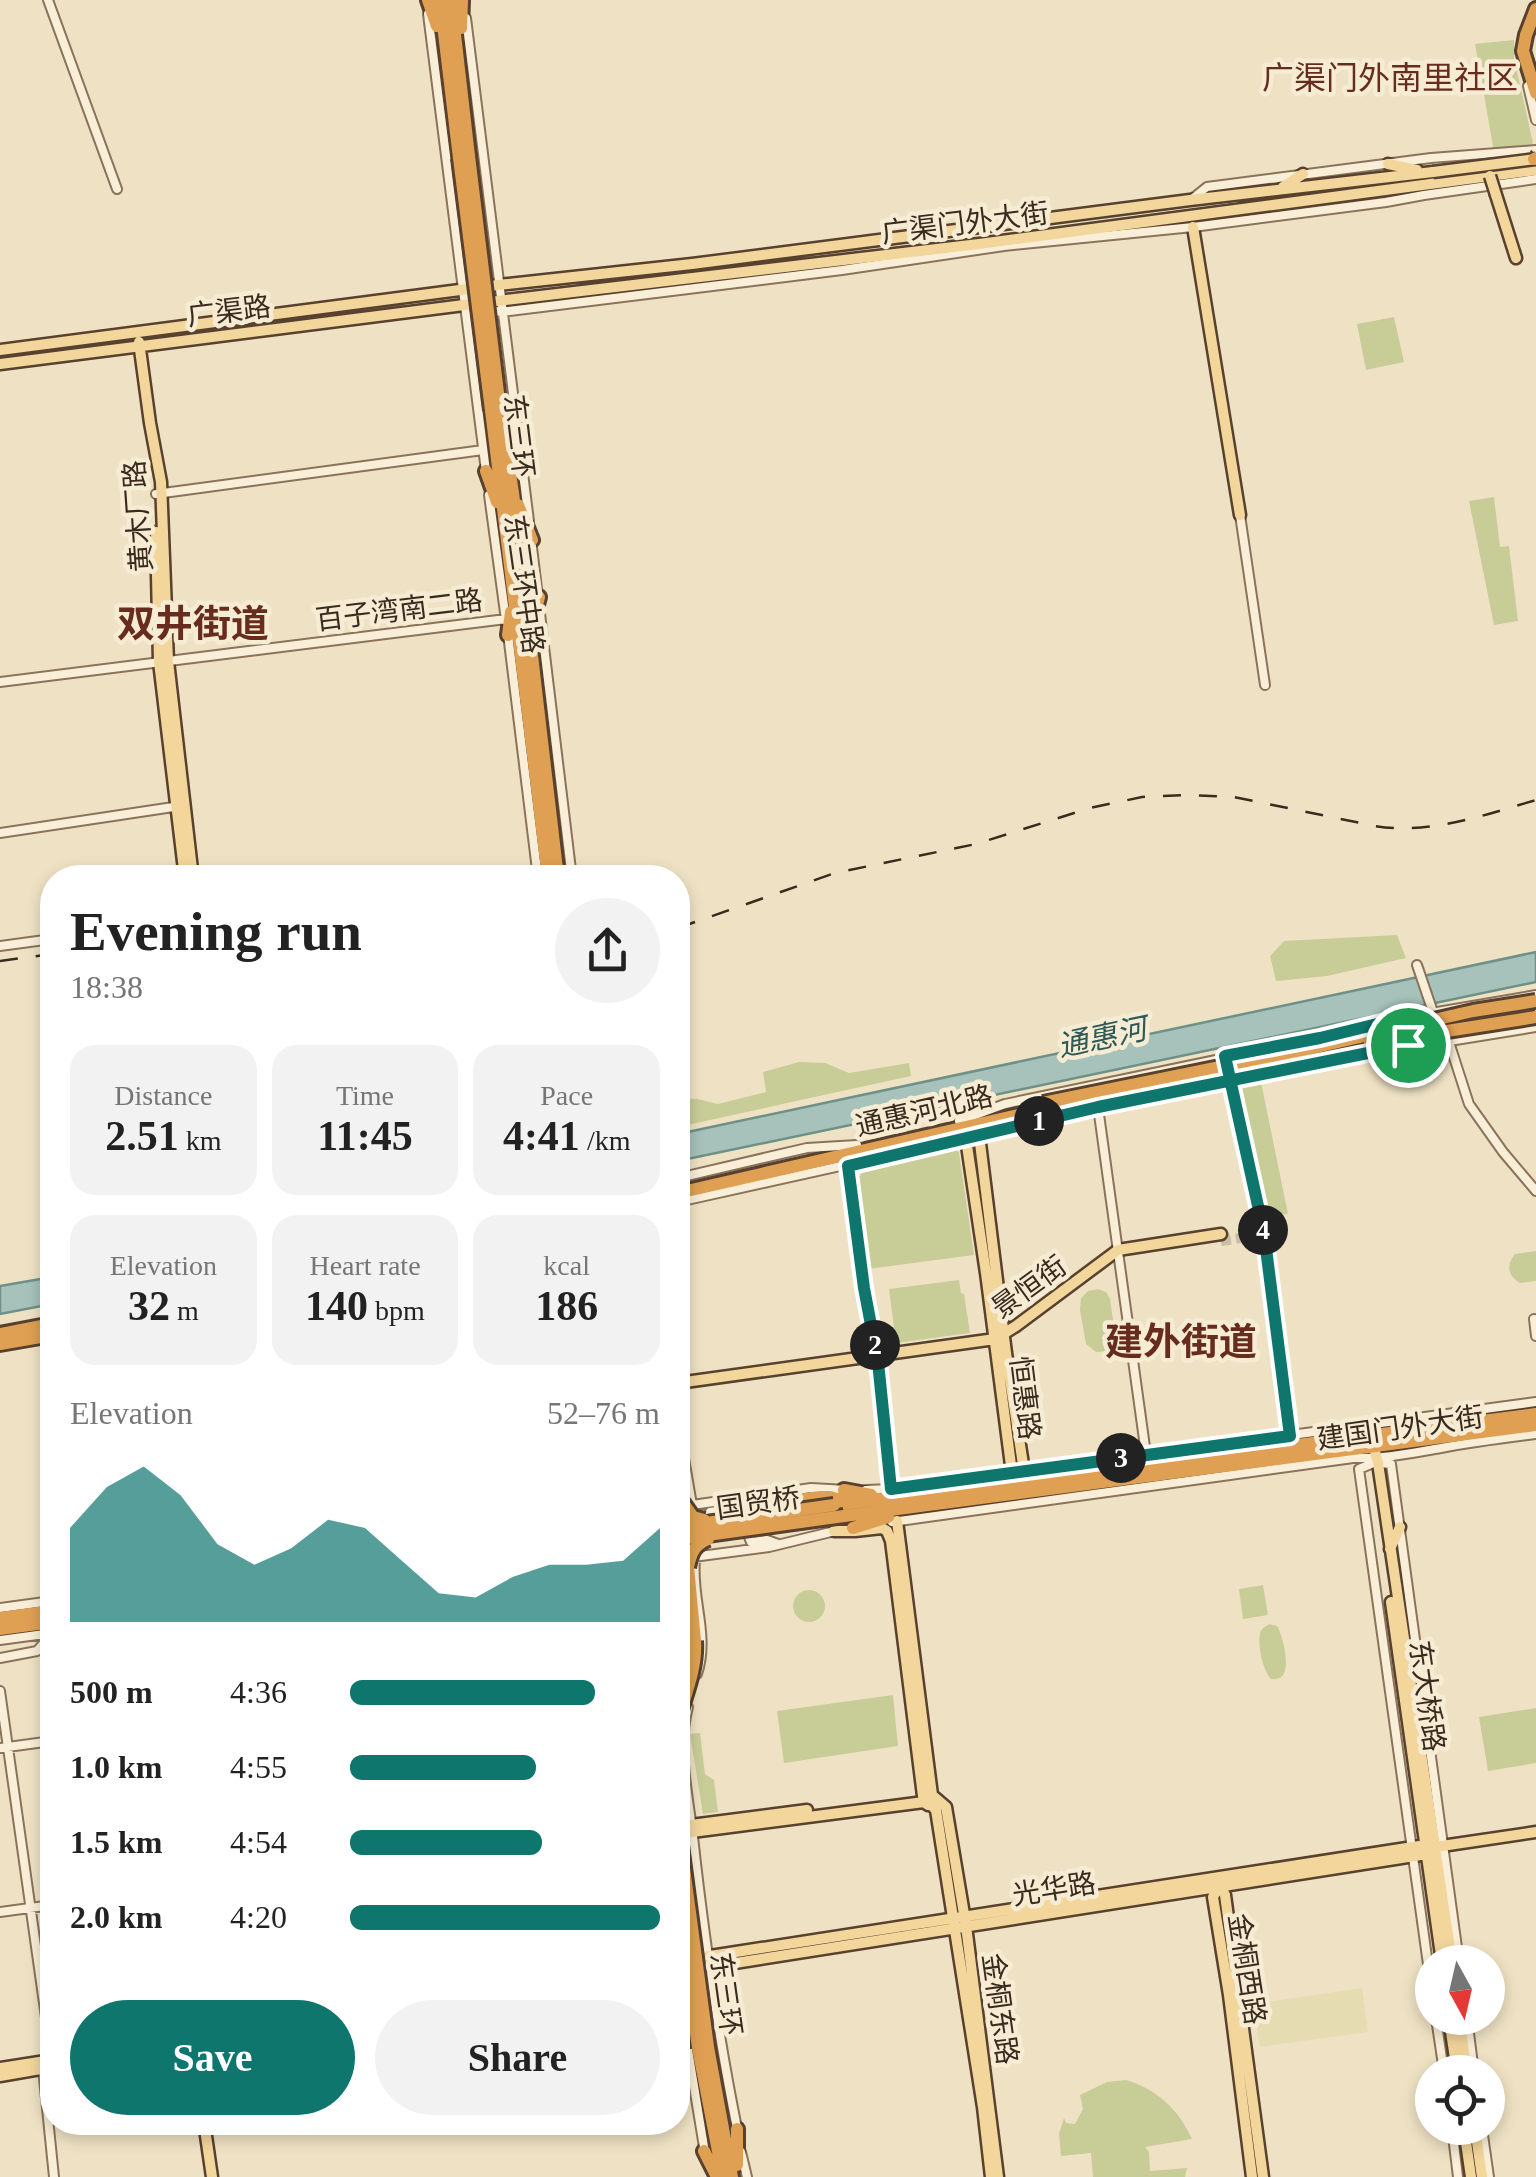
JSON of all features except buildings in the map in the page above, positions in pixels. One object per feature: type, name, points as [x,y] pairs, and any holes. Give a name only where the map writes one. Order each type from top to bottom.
[{"type":"highway","points":[[427,0],[446,52]]},
{"type":"highway","name":"东三环","points":[[440,0],[496,410],[514,594],[556,865]]},
{"type":"highway","name":"东三环","points":[[451,0],[464,157]]},
{"type":"highway","points":[[459,66],[463,0]]},
{"type":"highway","points":[[1536,10],[1524,43],[1536,93]]},
{"type":"highway","points":[[1532,76],[1536,56]]},
{"type":"highway","name":"东三环","points":[[496,410],[513,493],[529,636],[547,865]]},
{"type":"highway","points":[[486,472],[506,530]]},
{"type":"highway","points":[[513,493],[532,540]]},
{"type":"highway","points":[[508,636],[514,594]]},
{"type":"highway","points":[[529,636],[539,597]]},
{"type":"highway","name":"通惠河北路","points":[[690,1190],[860,1148],[964,1129],[1046,1105],[1536,1001]]},
{"type":"highway","points":[[1408,1045],[1536,1022]]},
{"type":"highway","name":"通惠河北路","points":[[1046,1105],[1360,1045],[1536,1022]]},
{"type":"highway","points":[[964,1129],[1025,1124]]},
{"type":"highway","points":[[794,1176],[860,1148]]},
{"type":"highway","name":"通惠河北路","points":[[690,1180],[818,1158]]},
{"type":"highway","points":[[0,1334],[40,1334]]},
{"type":"highway","points":[[0,1348],[40,1337]]},
{"type":"highway","name":"建国门外大街","points":[[844,1508],[890,1494],[1097,1471],[1291,1441],[1371,1451],[1536,1414]]},
{"type":"highway","name":"建国门外大街","points":[[844,1508],[925,1506],[1014,1480],[1155,1475],[1371,1451],[1536,1425]]},
{"type":"highway","points":[[1059,1466],[1097,1471]]},
{"type":"highway","points":[[1129,1489],[1155,1475]]},
{"type":"highway","points":[[1014,1480],[1037,1502]]},
{"type":"highway","points":[[746,1507],[830,1497],[844,1508]]},
{"type":"highway","name":"国贸桥","points":[[690,1525],[844,1508]]},
{"type":"highway","name":"国贸桥","points":[[690,1538],[844,1508]]},
{"type":"highway","points":[[690,1514],[717,1522]]},
{"type":"highway","points":[[690,1556],[698,1543],[726,1533]]},
{"type":"highway","points":[[690,1591],[695,1641],[690,1677]]},
{"type":"highway","points":[[0,1618],[40,1612]]},
{"type":"highway","points":[[0,1629],[40,1624]]},
{"type":"highway","points":[[690,1654],[695,1641]]},
{"type":"highway","name":"东三环","points":[[690,1877],[703,2048],[734,2177]]},
{"type":"highway","name":"东三环","points":[[690,1973],[720,2177]]},
{"type":"highway","points":[[734,2177],[736,2129]]},
{"type":"highway","points":[[704,2151],[720,2177]]},
{"type":"main road","points":[[1432,176],[1536,160]]},
{"type":"main road","points":[[1388,164],[1432,176],[1490,176],[1536,160]]},
{"type":"main road","points":[[1279,190],[1303,174]]},
{"type":"main road","name":"广渠门外大街","points":[[462,290],[1190,200],[1432,176]]},
{"type":"main road","name":"广渠门外大街","points":[[501,306],[602,288],[980,244],[1432,176]]},
{"type":"main road","points":[[1490,176],[1516,258]]},
{"type":"main road","points":[[1193,226],[1240,515]]},
{"type":"main road","points":[[602,288],[625,296]]},
{"type":"main road","name":"广渠路","points":[[0,350],[462,290]]},
{"type":"main road","name":"广渠路","points":[[0,364],[464,305],[501,306]]},
{"type":"main road","name":"黄木厂路","points":[[135,332],[159,493],[164,661],[191,865]]},
{"type":"main road","name":"黄木厂路","points":[[181,806],[184,865]]},
{"type":"main road","name":"恒惠路","points":[[964,1129],[1022,1455],[1014,1480]]},
{"type":"main road","name":"恒惠路","points":[[979,1136],[1014,1480]]},
{"type":"main road","points":[[969,1157],[978,1154],[984,1182]]},
{"type":"main road","points":[[1246,1234],[1264,1233]]},
{"type":"main road","name":"景恒街","points":[[690,1384],[1000,1339],[1118,1254],[1221,1237]]},
{"type":"main road","points":[[1004,1410],[1012,1453],[1022,1455]]},
{"type":"main road","name":"东大桥路","points":[[1371,1451],[1390,1550],[1433,1848],[1441,1945]]},
{"type":"main road","name":"东大桥路","points":[[1371,1451],[1449,1945]]},
{"type":"main road","points":[[897,1521],[927,1796]]},
{"type":"main road","points":[[1390,1550],[1400,1527]]},
{"type":"main road","points":[[834,1531],[882,1528],[891,1541],[927,1796],[941,1808]]},
{"type":"main road","points":[[690,1824],[927,1796]]},
{"type":"main road","points":[[690,1824],[924,1802],[941,1808]]},
{"type":"main road","name":"金桐东路","points":[[941,1808],[961,1922],[992,2176]]},
{"type":"main road","name":"光华路","points":[[961,1922],[1220,1886],[1536,1832]]},
{"type":"main road","name":"光华路","points":[[690,1968],[708,1962],[1412,1852]]},
{"type":"main road","name":"金桐西路","points":[[1252,2177],[1212,1897],[1220,1886],[1225,1895],[1263,2177]]},
{"type":"main road","name":"光华路","points":[[690,1961],[708,1962]]},
{"type":"main road","points":[[0,2068],[40,2065]]},
{"type":"main road","points":[[0,2076],[40,2066]]},
{"type":"main road","points":[[209,2135],[215,2177]]},
{"type":"main road","points":[[1466,2145],[1470,2177]]},
{"type":"main road","points":[[1480,2145],[1485,2177]]},
{"type":"street","points":[[48,0],[117,189]]},
{"type":"street","name":"东三环中路","points":[[427,0],[536,865]]},
{"type":"street","name":"东三环中路","points":[[463,0],[570,865]]},
{"type":"street","points":[[1533,0],[1519,46],[1536,120]]},
{"type":"street","points":[[1190,200],[1208,187],[1462,155],[1536,160]]},
{"type":"street","name":"广渠门外大街","points":[[501,306],[832,272],[1004,246],[1386,202],[1536,178]]},
{"type":"street","points":[[451,199],[488,194]]},
{"type":"street","points":[[472,361],[507,356]]},
{"type":"street","points":[[159,493],[484,450]]},
{"type":"street","points":[[1240,515],[1265,685]]},
{"type":"street","name":"百子湾南二路","points":[[0,682],[506,619]]},
{"type":"street","points":[[0,833],[181,806]]},
{"type":"street","points":[[0,946],[40,940]]},
{"type":"street","points":[[1417,965],[1433,1012]]},
{"type":"street","name":"通惠河北路","points":[[690,1199],[848,1166],[964,1129],[1005,1104],[1402,1018],[1536,1001]]},
{"type":"street","points":[[1402,1018],[1408,1045]]},
{"type":"street","name":"通惠河北路","points":[[964,1129],[979,1136],[1230,1079],[1408,1045],[1449,1042],[1536,1022]]},
{"type":"street","points":[[1449,1042],[1469,1104],[1536,1191]]},
{"type":"street","points":[[1225,1056],[1264,1233],[1291,1441]]},
{"type":"street","points":[[1098,1107],[1146,1454]]},
{"type":"street","name":"通惠河北路","points":[[690,1179],[807,1148],[860,1148]]},
{"type":"street","points":[[848,1166],[877,1359],[890,1494]]},
{"type":"street","points":[[1534,1319],[1536,1336]]},
{"type":"street","name":"建国门外大街","points":[[1014,1480],[1059,1466],[1291,1441],[1536,1402]]},
{"type":"street","name":"建国门外大街","points":[[690,1503],[811,1488],[844,1508],[897,1521],[1353,1458],[1371,1451],[1536,1434]]},
{"type":"street","points":[[1425,1945],[1359,1469],[1371,1451],[1390,1464],[1433,1848],[1455,1945]]},
{"type":"street","points":[[720,1554],[708,1544],[706,1515],[746,1507],[764,1495]]},
{"type":"street","points":[[746,1507],[743,1512],[750,1542],[767,1540],[779,1544]]},
{"type":"street","name":"建国门外大街","points":[[690,1560],[834,1531],[844,1508]]},
{"type":"street","points":[[690,1562],[694,1564],[703,1642],[690,1701]]},
{"type":"street","points":[[0,1608],[40,1603]]},
{"type":"street","points":[[0,1640],[40,1635]]},
{"type":"street","points":[[0,1658],[36,1651],[40,1647]]},
{"type":"street","points":[[690,1685],[692,1694]]},
{"type":"street","points":[[0,1690],[3,1748],[32,1908],[40,1977]]},
{"type":"street","points":[[3,1748],[40,1743]]},
{"type":"street","points":[[690,1849],[747,2177]]},
{"type":"street","points":[[0,1912],[40,1907]]},
{"type":"street","points":[[690,2064],[709,2177]]},
{"type":"street","points":[[53,2135],[54,2177]]},
{"type":"street","points":[[1454,2145],[1458,2177]]},
{"type":"shaded area","points":[[1362,1988],[1368,2032],[1260,2047],[1253,2004]]},
{"type":"green space","points":[[1514,40],[1514,58],[1533,143],[1527,148],[1494,152],[1475,44]]},
{"type":"green space","points":[[1394,317],[1404,362],[1366,370],[1357,324]]},
{"type":"green space","points":[[1494,497],[1500,547],[1509,546],[1518,621],[1494,625],[1469,501]]},
{"type":"green space","points":[[1397,935],[1406,958],[1327,976],[1276,981],[1270,956],[1284,941]]},
{"type":"green space","points":[[799,1062],[825,1063],[849,1073],[909,1063],[911,1076],[690,1124],[690,1099],[718,1104],[766,1092],[763,1072]]},
{"type":"green space","points":[[1261,1082],[1288,1214],[1262,1217],[1240,1091],[1242,1086]]},
{"type":"green space","points":[[956,1149],[974,1255],[868,1269],[856,1181],[862,1173]]},
{"type":"green space","points":[[1536,1251],[1536,1281],[1520,1283],[1510,1273],[1512,1258]]},
{"type":"green space","points":[[959,1280],[970,1333],[896,1343],[889,1289]]},
{"type":"green space","points":[[1098,1289],[1110,1299],[1116,1340],[1110,1351],[1096,1352],[1086,1344],[1081,1298]]},
{"type":"green space","points":[[1263,1585],[1268,1615],[1243,1619],[1239,1589]]},
{"type":"green space","points":[[809,1590],[820,1595],[825,1606],[820,1617],[809,1622],[798,1617],[793,1606],[798,1595]]},
{"type":"green space","points":[[1269,1624],[1277,1626],[1285,1653],[1284,1674],[1277,1679],[1268,1675],[1260,1647],[1260,1634]]},
{"type":"green space","points":[[893,1695],[898,1746],[784,1763],[777,1711]]},
{"type":"green space","points":[[1536,1708],[1536,1763],[1488,1771],[1479,1717]]},
{"type":"green space","points":[[700,1733],[705,1774],[714,1780],[718,1812],[703,1814],[690,1734]]},
{"type":"green space","points":[[1126,2080],[1166,2102],[1192,2139],[1145,2147],[1150,2171],[1187,2168],[1185,2177],[1093,2177],[1091,2153],[1061,2156],[1059,2134],[1064,2118],[1066,2123],[1075,2124],[1083,2109],[1080,2095],[1107,2082]]},
{"type":"water","points":[[1536,952],[1536,982],[690,1158],[690,1131]]},
{"type":"water","points":[[40,1279],[40,1306],[0,1314],[0,1286]]},
{"type":"tunnel","points":[[1221,1241],[1247,1237]]},
{"type":"railway","points":[[690,924],[835,873],[976,844],[1090,808],[1142,797],[1234,797],[1396,828],[1457,822],[1536,800]]},
{"type":"railway","points":[[0,961],[40,956]]},
{"type":"district","name":"广渠门外南里社区","points":[[1390,78]]},
{"type":"district","name":"双井街道","points":[[193,624]]},
{"type":"district","name":"建外街道","points":[[1181,1342]]},
{"type":"route","points":[[1408,1045],[1230,1079],[1098,1107],[848,1166],[878,1362],[891,1489],[1290,1436],[1264,1233],[1230,1079],[1228,1070],[1225,1056],[1402,1018],[1408,1045]]},
{"type":"water label","name":"通惠河","points":[[1102,1037]]}]
